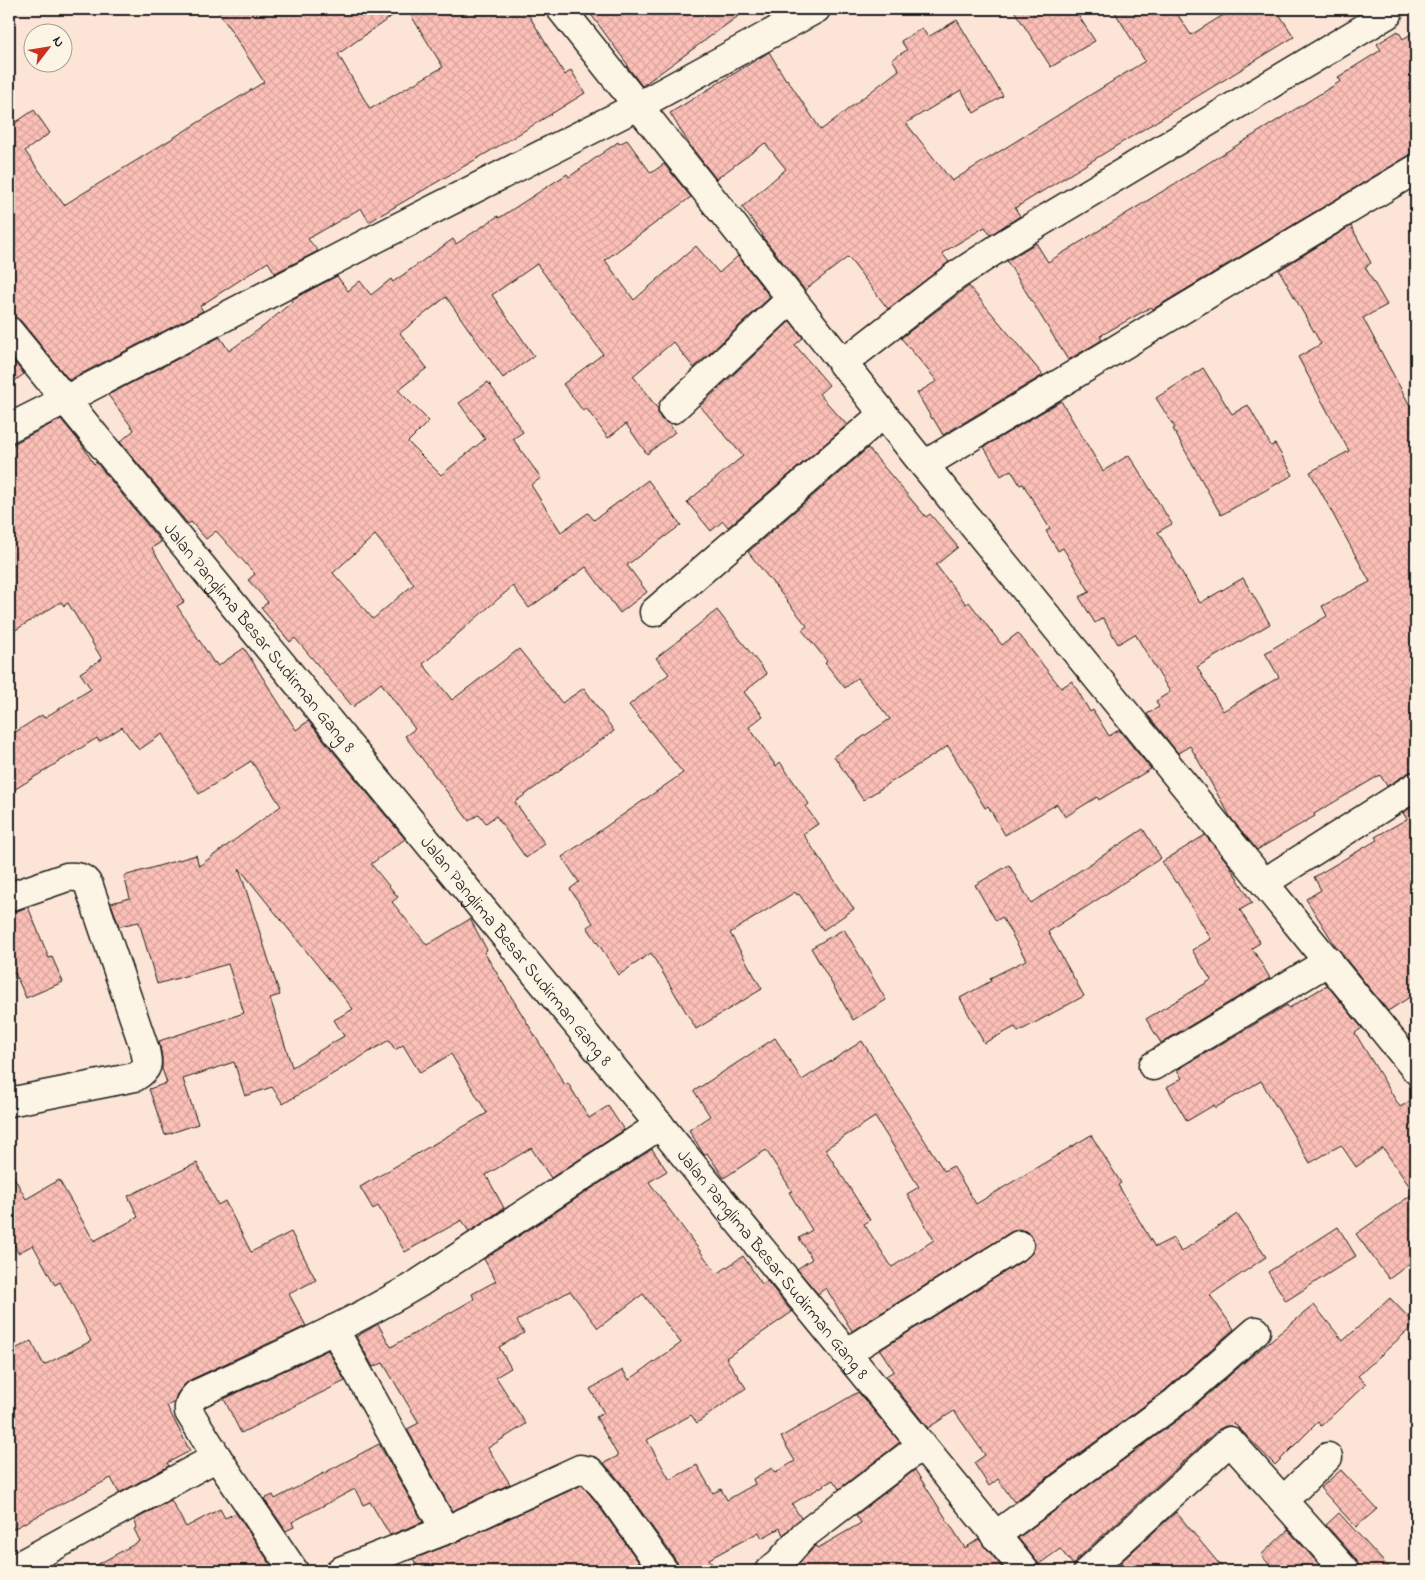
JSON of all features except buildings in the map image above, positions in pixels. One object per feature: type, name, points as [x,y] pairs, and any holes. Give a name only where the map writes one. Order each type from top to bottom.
[{"type":"street","points":[[561,9],[842,364],[1416,1070]]},
{"type":"street","points":[[9,428],[363,245],[638,106],[816,9]]},
{"type":"street","points":[[842,364],[954,277],[1009,241],[1388,14]]},
{"type":"street","points":[[924,465],[1416,169]]},
{"type":"street","points":[[673,409],[791,299]]},
{"type":"street","name":"Jalan Panglima Besar Sudirman Gang 8","points":[[9,331],[1025,1571]]},
{"type":"street","points":[[654,612],[883,414]]},
{"type":"street","points":[[1265,882],[1416,786]]},
{"type":"street","points":[[9,897],[67,877],[74,876],[86,880],[145,1050],[147,1064],[146,1069],[135,1077],[9,1102]]},
{"type":"street","points":[[1153,1066],[1329,961]]},
{"type":"street","points":[[294,1571],[189,1412],[188,1405],[191,1400],[197,1394],[388,1302],[660,1125]]},
{"type":"street","points":[[846,1353],[1019,1245]]},
{"type":"street","points":[[334,1329],[445,1530]]},
{"type":"street","points":[[995,1536],[1159,1414],[1256,1331]]},
{"type":"street","points":[[1088,1571],[1230,1442],[1284,1500],[1345,1571]]},
{"type":"street","points":[[769,1571],[780,1563],[795,1544],[815,1526],[922,1445]]},
{"type":"street","points":[[9,1571],[217,1457]]},
{"type":"street","points":[[1284,1500],[1328,1457]]},
{"type":"street","points":[[340,1571],[445,1530],[580,1469],[590,1471],[608,1492],[664,1571]]}]
